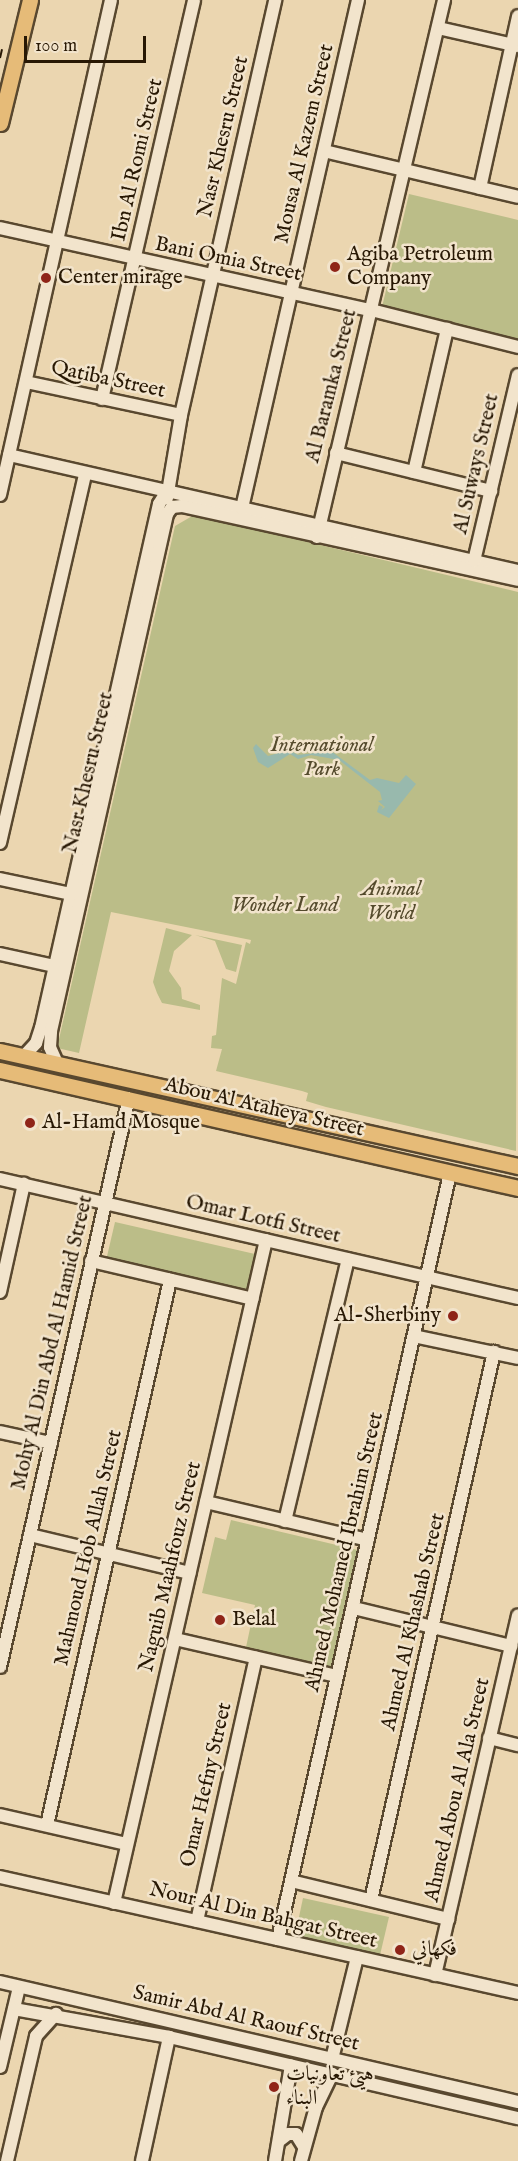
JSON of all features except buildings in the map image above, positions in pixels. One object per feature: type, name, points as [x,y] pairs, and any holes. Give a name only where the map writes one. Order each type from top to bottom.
[{"type":"main road","points":[[0,123],[29,3]]},
{"type":"main road","name":"Abou Al Ataheya Street","points":[[0,1051],[518,1166]]},
{"type":"main road","name":"Abou Al Ataheya Street","points":[[0,1070],[518,1188]]},
{"type":"street","points":[[0,495],[111,0]]},
{"type":"street","name":"Ibn Al Romi Street","points":[[102,399],[194,0]]},
{"type":"street","name":"Nasr Khesru Street","points":[[164,488],[275,0]]},
{"type":"street","name":"Mousa Al Kazem Street","points":[[242,508],[358,0]]},
{"type":"street","name":"Al Baramka Street","points":[[318,531],[444,0]]},
{"type":"street","points":[[480,188],[515,45],[518,16]]},
{"type":"street","points":[[438,28],[515,45]]},
{"type":"street","points":[[324,151],[518,197]]},
{"type":"street","name":"Bani Omia Street","points":[[0,228],[213,277],[371,310],[518,347]]},
{"type":"street","points":[[414,472],[447,329]]},
{"type":"street","name":"Al Suways Street","points":[[474,561],[518,375]]},
{"type":"street","name":"Qatiba Street","points":[[26,382],[181,415]]},
{"type":"street","points":[[336,453],[491,491]]},
{"type":"street","points":[[9,456],[85,474],[164,488],[318,531],[518,580]]},
{"type":"street","points":[[0,843],[85,474]]},
{"type":"street","points":[[164,488],[165,511],[182,506],[518,571]]},
{"type":"street","name":"Nasr Khesru Street","points":[[57,1063],[46,1029],[54,966],[165,511]]},
{"type":"street","name":"Nasr Khesru Street","points":[[24,1056],[46,1029],[165,511]]},
{"type":"street","points":[[0,879],[70,894]]},
{"type":"street","points":[[0,954],[54,966]]},
{"type":"street","name":"Mohy Al Din Abd Al Hamid Street","points":[[0,1666],[4,1628],[30,1535],[129,1098]]},
{"type":"street","name":"Ahmed Mohamed Ibrahim Street","points":[[278,1939],[450,1173]]},
{"type":"street","name":"Omar Lotfi Street","points":[[0,1179],[518,1298]]},
{"type":"street","points":[[0,1292],[24,1184]]},
{"type":"street","name":"Naguib Maahfouz Street","points":[[114,1903],[266,1240]]},
{"type":"street","points":[[285,1521],[348,1259]]},
{"type":"street","points":[[91,1261],[253,1299]]},
{"type":"street","name":"Mahmoud Hob Allah Street","points":[[47,1825],[170,1280]]},
{"type":"street","points":[[414,1336],[518,1358]]},
{"type":"street","name":"Ahmed Al Khashab Street","points":[[371,1900],[494,1352]]},
{"type":"street","points":[[0,1432],[51,1443]]},
{"type":"street","points":[[206,1502],[368,1540]]},
{"type":"street","points":[[30,1535],[190,1573]]},
{"type":"street","points":[[354,1608],[511,1646]]},
{"type":"street","name":"Ahmed Abou Al Ala Street","points":[[435,1975],[518,1615]]},
{"type":"street","points":[[174,1639],[337,1676]]},
{"type":"street","name":"Omar Hefny Street","points":[[196,1921],[256,1658]]},
{"type":"street","points":[[489,1738],[518,1745]]},
{"type":"street","points":[[0,1815],[127,1844]]},
{"type":"street","name":"Nour Al Din Bahgat Street","points":[[0,1877],[357,1958],[518,1991]]},
{"type":"street","points":[[291,1881],[448,1919]]},
{"type":"street","points":[[332,2059],[357,1958]]},
{"type":"street","name":"Samir Abd Al Raouf Street","points":[[0,1982],[518,2102]]},
{"type":"street","points":[[0,2067],[19,1987]]},
{"type":"street","name":"Samir Abd Al Raouf Street","points":[[14,2009],[56,2014],[169,2037],[518,2118]]},
{"type":"street","points":[[7,2161],[36,2036],[56,2014]]},
{"type":"street","points":[[142,2161],[169,2037]]},
{"type":"street","points":[[275,2161],[291,2065]]},
{"type":"street","points":[[301,2161],[320,2097],[332,2074]]},
{"type":"street","points":[[279,2141],[288,2134],[296,2134],[304,2147]]},
{"type":"green space","points":[[409,194],[518,220],[518,339],[382,307]]},
{"type":"green space","name":"International Park","points":[[194,515],[518,592],[516,1151],[326,1107],[306,1101],[308,1093],[302,1091],[216,1071],[222,1049],[211,1048],[212,1036],[216,1035],[222,978],[236,984],[246,942],[250,944],[251,940],[111,912],[79,1053],[57,1048],[175,526]]},
{"type":"green space","points":[[166,928],[192,935],[174,951],[169,971],[181,988],[182,999],[200,1005],[200,1010],[162,1003],[157,993],[153,982]]},
{"type":"green space","points":[[195,935],[242,945],[236,972],[226,969],[215,941]]},
{"type":"green space","points":[[115,1222],[259,1255],[249,1296],[105,1265]]},
{"type":"green space","points":[[231,1520],[362,1551],[333,1673],[245,1652],[255,1605],[202,1593],[215,1537],[226,1540]]},
{"type":"green space","points":[[303,1898],[389,1917],[380,1955],[295,1936]]},
{"type":"water","points":[[256,744],[268,756],[289,750],[298,755],[331,751],[370,780],[377,778],[399,783],[406,775],[416,784],[389,818],[377,812],[379,805],[383,807],[381,810],[385,807],[378,801],[382,800],[380,792],[339,760],[311,755],[298,759],[290,754],[268,768],[258,762],[253,748]]},
{"type":"railway","points":[[0,58],[2,49]]},
{"type":"place","name":"Agiba Petroleum Company","points":[[335,267]]},
{"type":"place","name":"Center mirage","points":[[46,278]]},
{"type":"place","name":"Al-Hamd Mosque","points":[[30,1123]]},
{"type":"place","name":"Al-Sherbiny","points":[[453,1316]]},
{"type":"place","name":"Belal","points":[[220,1620]]},
{"type":"place","name":"فكهاني","points":[[400,1950]]},
{"type":"place","name":"هيئ تعاونيات البناء","points":[[274,2087]]},
{"type":"park label","name":"Animal World","points":[[391,902]]},
{"type":"park label","name":"Wonder Land","points":[[285,906]]}]
